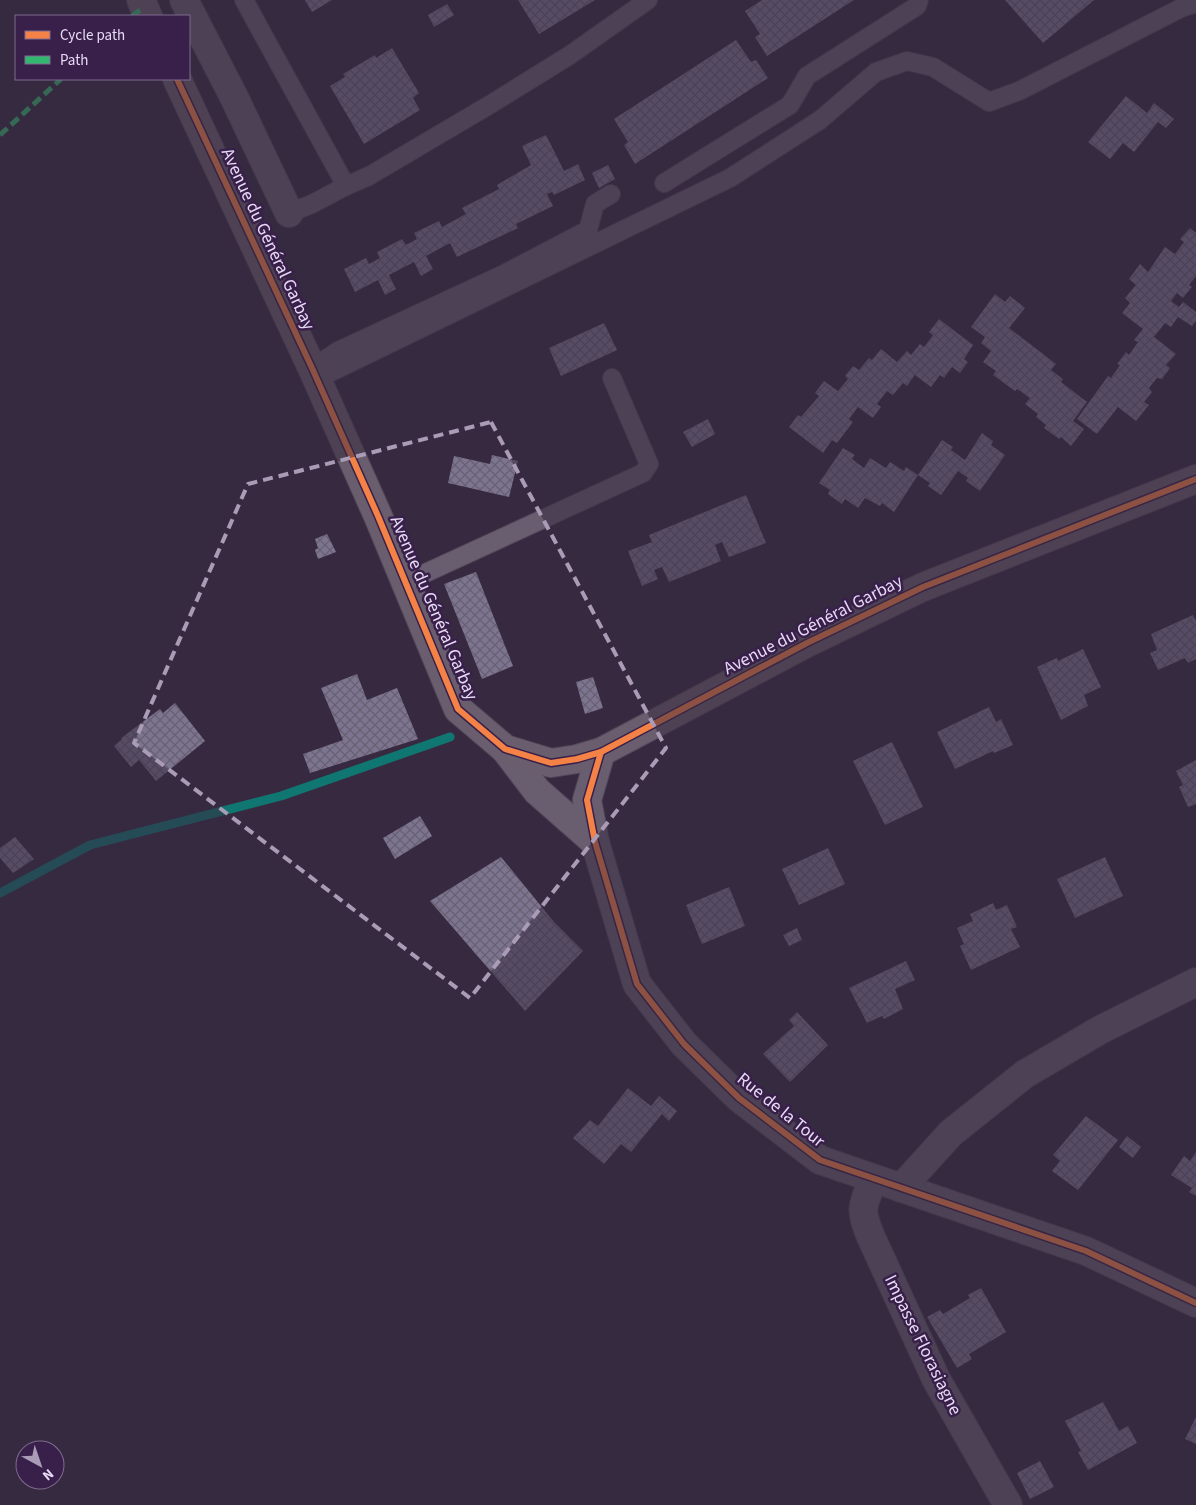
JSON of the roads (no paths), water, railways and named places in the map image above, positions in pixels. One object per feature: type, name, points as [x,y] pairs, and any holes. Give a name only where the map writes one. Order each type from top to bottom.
[{"type":"main road","points":[[141,0],[148,15]]},
{"type":"main road","name":"Avenue du Général Garbay","points":[[177,80],[314,374],[406,582],[458,709],[506,749],[551,763],[577,759],[601,752],[807,643],[923,586],[1196,479]]},
{"type":"street","points":[[184,0],[234,97],[289,213]]},
{"type":"street","points":[[506,749],[537,791],[596,842]]},
{"type":"street","name":"Rue de la Tour","points":[[601,752],[587,800],[596,842],[637,984],[684,1044],[739,1098],[820,1160],[1086,1251],[1196,1303]]},
{"type":"street","points":[[900,1188],[951,1133],[1025,1074],[1100,1030],[1196,982]]},
{"type":"street","name":"Impasse Florasiagne","points":[[874,1179],[863,1204],[865,1222],[871,1237],[936,1379],[1008,1505]]},
{"type":"lane","points":[[244,0],[346,186]]},
{"type":"lane","points":[[289,213],[369,176],[491,104],[570,55],[648,0]]},
{"type":"lane","points":[[664,183],[790,105],[807,76],[916,6],[919,0]]},
{"type":"lane","points":[[314,374],[730,178],[820,120],[876,72],[907,61],[933,67],[989,102],[1019,90],[1181,8],[1196,3]]},
{"type":"lane","points":[[314,374],[338,351],[504,274],[588,230],[595,204],[611,194]]},
{"type":"lane","points":[[406,582],[643,473],[649,464],[612,378]]},
{"type":"waterway","points":[[0,893],[90,845],[281,796],[450,737]]}]
